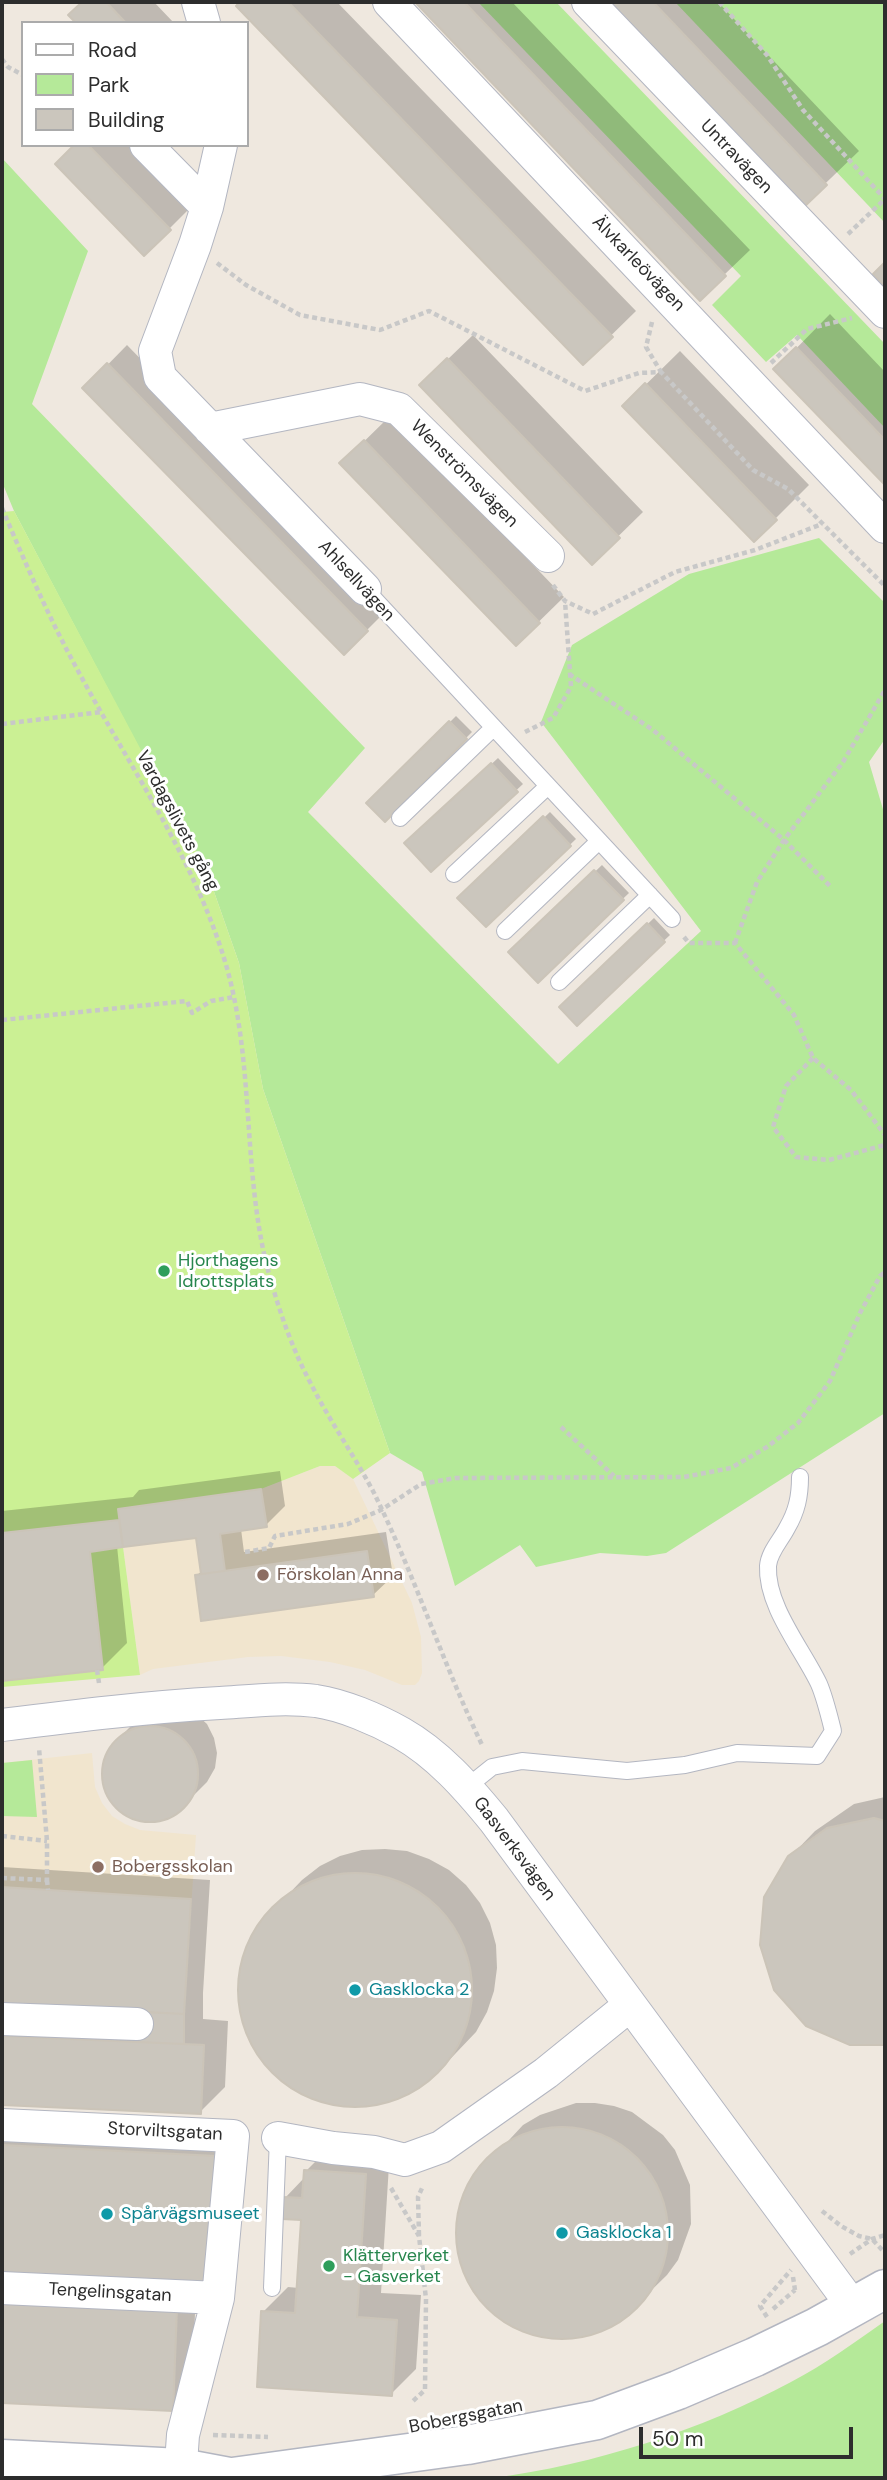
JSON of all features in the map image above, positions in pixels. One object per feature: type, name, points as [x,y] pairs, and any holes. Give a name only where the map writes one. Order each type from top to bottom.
[{"type":"street","points":[[198,2],[203,21]]},
{"type":"street","name":"Älvkarleövägen","points":[[389,2],[751,382],[885,527]]},
{"type":"street","name":"Untravägen","points":[[588,2],[885,311]]},
{"type":"street","points":[[148,147],[207,207]]},
{"type":"street","name":"Ahlsellvägen","points":[[221,147],[195,245],[155,351],[160,377],[365,589]]},
{"type":"street","name":"Wenströmsvägen","points":[[210,429],[360,399],[399,409],[548,556]]},
{"type":"street","name":"Gasverksvägen","points":[[2,1725],[176,1705],[273,1700],[317,1702],[355,1713],[400,1733],[438,1759],[467,1787],[510,1841],[826,2271],[869,2298]]},
{"type":"street","points":[[278,2138],[374,2152],[405,2160],[441,2147],[546,2073],[630,2005]]},
{"type":"street","points":[[2,2019],[138,2024]]},
{"type":"street","name":"Storviltsgatan","points":[[2,2124],[233,2136],[218,2298],[181,2460]]},
{"type":"street","name":"Tengelinsgatan","points":[[2,2288],[218,2298]]},
{"type":"street","name":"Bobergsgatan","points":[[2,2459],[181,2460],[227,2478],[467,2445],[597,2420],[678,2390],[755,2357],[869,2298]]},
{"type":"lane","name":"Ahlsellvägen","points":[[365,589],[673,919]]},
{"type":"lane","points":[[400,818],[493,728]]},
{"type":"lane","points":[[454,874],[548,786]]},
{"type":"lane","points":[[505,931],[599,841]]},
{"type":"lane","points":[[559,982],[650,895]]},
{"type":"lane","points":[[467,1787],[492,1767],[522,1761],[627,1771],[685,1765],[737,1754],[817,1756],[833,1731],[819,1685],[793,1642],[773,1598],[768,1566],[800,1499],[800,1477]]},
{"type":"lane","points":[[272,2288],[278,2138]]},
{"type":"path","points":[[719,2],[767,55],[803,110],[885,199],[828,253]]},
{"type":"path","points":[[2,59],[8,67],[21,74]]},
{"type":"path","points":[[195,245],[246,285],[300,315],[380,330],[429,311],[585,391],[639,373],[661,372]]},
{"type":"path","points":[[751,382],[807,329],[885,311]]},
{"type":"path","points":[[654,316],[646,347],[661,372],[753,470],[788,489],[885,586]]},
{"type":"path","name":"Vardagslivets gång","points":[[2,508],[53,622],[183,855],[201,894],[224,957],[234,997],[245,1066],[260,1238],[271,1281],[288,1332],[325,1410],[360,1469],[407,1564],[475,1732],[492,1767]]},
{"type":"path","points":[[548,556],[544,575],[565,601],[593,614],[675,572],[755,550],[822,524]]},
{"type":"path","points":[[506,741],[553,718],[570,687],[565,601]]},
{"type":"path","points":[[569,674],[653,730],[783,840],[832,888]]},
{"type":"path","points":[[735,943],[757,882],[783,840],[843,762],[885,690]]},
{"type":"path","points":[[2,724],[101,712]]},
{"type":"path","points":[[673,919],[689,943],[735,943]]},
{"type":"path","points":[[735,943],[794,1015],[813,1058],[851,1090],[885,1135]]},
{"type":"path","points":[[2,1020],[187,1001],[192,1013],[211,1001],[234,997]]},
{"type":"path","points":[[813,1058],[786,1086],[773,1127],[796,1157],[829,1160],[885,1145]]},
{"type":"path","points":[[245,1552],[269,1548],[275,1535],[348,1524],[381,1510],[421,1483],[456,1478],[684,1477],[731,1468],[767,1447],[798,1423],[830,1381],[860,1313],[880,1276],[885,1272]]},
{"type":"path","points":[[561,1427],[615,1477]]},
{"type":"path","points":[[97,1670],[100,1690]]},
{"type":"path","points":[[38,1744],[47,1841],[48,1890]]},
{"type":"path","points":[[2,1836],[47,1841]]},
{"type":"path","points":[[2,1878],[47,1880]]},
{"type":"path","points":[[413,2401],[425,2390],[426,2299],[418,2197],[441,2147]]},
{"type":"path","points":[[389,2186],[419,2236]]},
{"type":"path","points":[[758,2322],[795,2290],[872,2239],[885,2235]]},
{"type":"path","points":[[872,2239],[885,2253]]},
{"type":"path","points":[[786,2261],[791,2270],[795,2290]]},
{"type":"path","points":[[181,2460],[271,2437]]},
{"type":"shaded area","name":"Förskolan Anna","points":[[320,1466],[335,1466],[353,1479],[412,1603],[421,1637],[422,1673],[419,1681],[415,1685],[402,1685],[365,1670],[330,1662],[281,1656],[248,1657],[153,1669],[140,1675],[118,1509],[261,1489]]},
{"type":"shaded area","name":"Bobergsskolan","points":[[92,1753],[95,1787],[112,1816],[140,1830],[196,1835],[184,2014],[131,2011],[2,2022],[2,1763]]},
{"type":"green space","points":[[478,2],[556,2],[885,344],[885,428],[797,335],[766,362],[712,305],[741,276]]},
{"type":"green space","points":[[675,2],[885,2],[885,223]]},
{"type":"green space","points":[[2,158],[88,251],[32,404],[365,748],[308,812],[558,1064],[701,931],[541,722],[572,645],[689,574],[819,538],[885,603],[885,739],[869,762],[885,816],[885,1413],[666,1553],[647,1556],[600,1553],[536,1567],[520,1545],[455,1586],[422,1472],[390,1453],[263,1089],[239,963],[208,867],[177,820],[14,511],[2,482]]},
{"type":"green space","name":"Hjorthagens Idrottsplats","points":[[14,511],[190,842],[208,867],[239,963],[263,1089],[390,1453],[353,1479],[335,1466],[320,1466],[261,1489],[118,1509],[140,1675],[2,1687],[2,512]]},
{"type":"green space","points":[[32,1760],[37,1817],[2,1816],[2,1763]]},
{"type":"green space","points":[[885,2321],[885,2478],[493,2478],[608,2455],[684,2430],[757,2399],[803,2375]]},
{"type":"building","points":[[82,2],[106,2],[124,21],[74,21],[68,15]]},
{"type":"building","points":[[240,2],[288,2],[613,337],[583,365],[236,6]]},
{"type":"building","points":[[415,2],[464,2],[726,276],[700,301]]},
{"type":"building","points":[[607,2],[653,2],[827,185],[803,208]]},
{"type":"building","points":[[72,147],[90,147],[171,230],[144,256],[55,164]]},
{"type":"building","points":[[885,262],[885,287],[873,274]]},
{"type":"building","points":[[796,347],[885,440],[885,485],[773,369]]},
{"type":"building","points":[[447,358],[620,538],[592,565],[419,385]]},
{"type":"building","points":[[107,363],[368,631],[344,655],[82,388]]},
{"type":"building","points":[[645,383],[777,520],[754,542],[622,406]]},
{"type":"building","points":[[364,440],[540,623],[516,646],[339,463]]},
{"type":"building","points":[[449,721],[467,739],[385,822],[366,803]]},
{"type":"building","points":[[491,763],[518,792],[431,872],[404,843]]},
{"type":"building","points":[[543,816],[571,846],[486,927],[457,898]]},
{"type":"building","points":[[594,870],[624,900],[538,983],[508,952]]},
{"type":"building","points":[[647,923],[665,942],[577,1026],[559,1007]]},
{"type":"building","points":[[261,1489],[267,1527],[220,1534],[225,1571],[201,1574],[196,1538],[123,1547],[118,1509]]},
{"type":"building","points":[[119,1520],[123,1547],[90,1552],[103,1670],[2,1681],[2,1533]]},
{"type":"building","points":[[367,1551],[374,1597],[201,1621],[195,1575]]},
{"type":"building","points":[[150,1726],[168,1729],[184,1740],[195,1756],[198,1774],[195,1792],[184,1808],[168,1819],[150,1822],[132,1819],[116,1808],[105,1792],[102,1774],[105,1756],[116,1740],[132,1729]]},
{"type":"building","points":[[874,1818],[885,1821],[885,2045],[850,2045],[806,2026],[774,1990],[760,1945],[764,1897],[788,1856],[827,1828]]},
{"type":"building","name":"Gasklocka 2","points":[[344,1873],[366,1873],[400,1882],[420,1892],[438,1907],[453,1925],[463,1945],[470,1967],[470,2013],[463,2035],[453,2055],[438,2073],[420,2088],[389,2102],[366,2107],[344,2107],[321,2102],[290,2088],[264,2064],[243,2024],[238,2001],[238,1979],[243,1956],[257,1925],[281,1899],[321,1878]]},
{"type":"building","points":[[2,1887],[191,1899],[184,2014],[2,2004]]},
{"type":"building","points":[[142,2012],[184,2014],[184,2044],[140,2042]]},
{"type":"building","points":[[2,2036],[204,2045],[201,2114],[2,2105]]},
{"type":"building","name":"Gasklocka 1","points":[[562,2127],[583,2129],[602,2135],[637,2158],[660,2193],[666,2212],[666,2254],[660,2273],[637,2308],[602,2331],[583,2337],[562,2339],[541,2337],[522,2331],[487,2308],[464,2273],[458,2254],[456,2233],[458,2212],[464,2193],[487,2158],[522,2135],[541,2129]]},
{"type":"building","name":"Spårvägsmuseet","points":[[2,2145],[215,2156],[208,2284],[2,2273]]},
{"type":"building","name":"Klätterverket - Gasverket","points":[[304,2170],[366,2174],[357,2317],[397,2320],[392,2396],[257,2387],[261,2311],[295,2313],[301,2220],[282,2219],[283,2197],[302,2198]]},
{"type":"building","points":[[2,2299],[177,2307],[173,2411],[2,2403]]},
{"type":"place","name":"Hjorthagens Idrottsplats","points":[[164,1271]]},
{"type":"place","name":"Förskolan Anna","points":[[263,1575]]},
{"type":"place","name":"Bobergsskolan","points":[[98,1867]]},
{"type":"place","name":"Gasklocka 2","points":[[355,1990]]},
{"type":"place","name":"Spårvägsmuseet","points":[[107,2214]]},
{"type":"place","name":"Gasklocka 1","points":[[562,2233]]},
{"type":"place","name":"Klätterverket - Gasverket","points":[[329,2266]]}]
